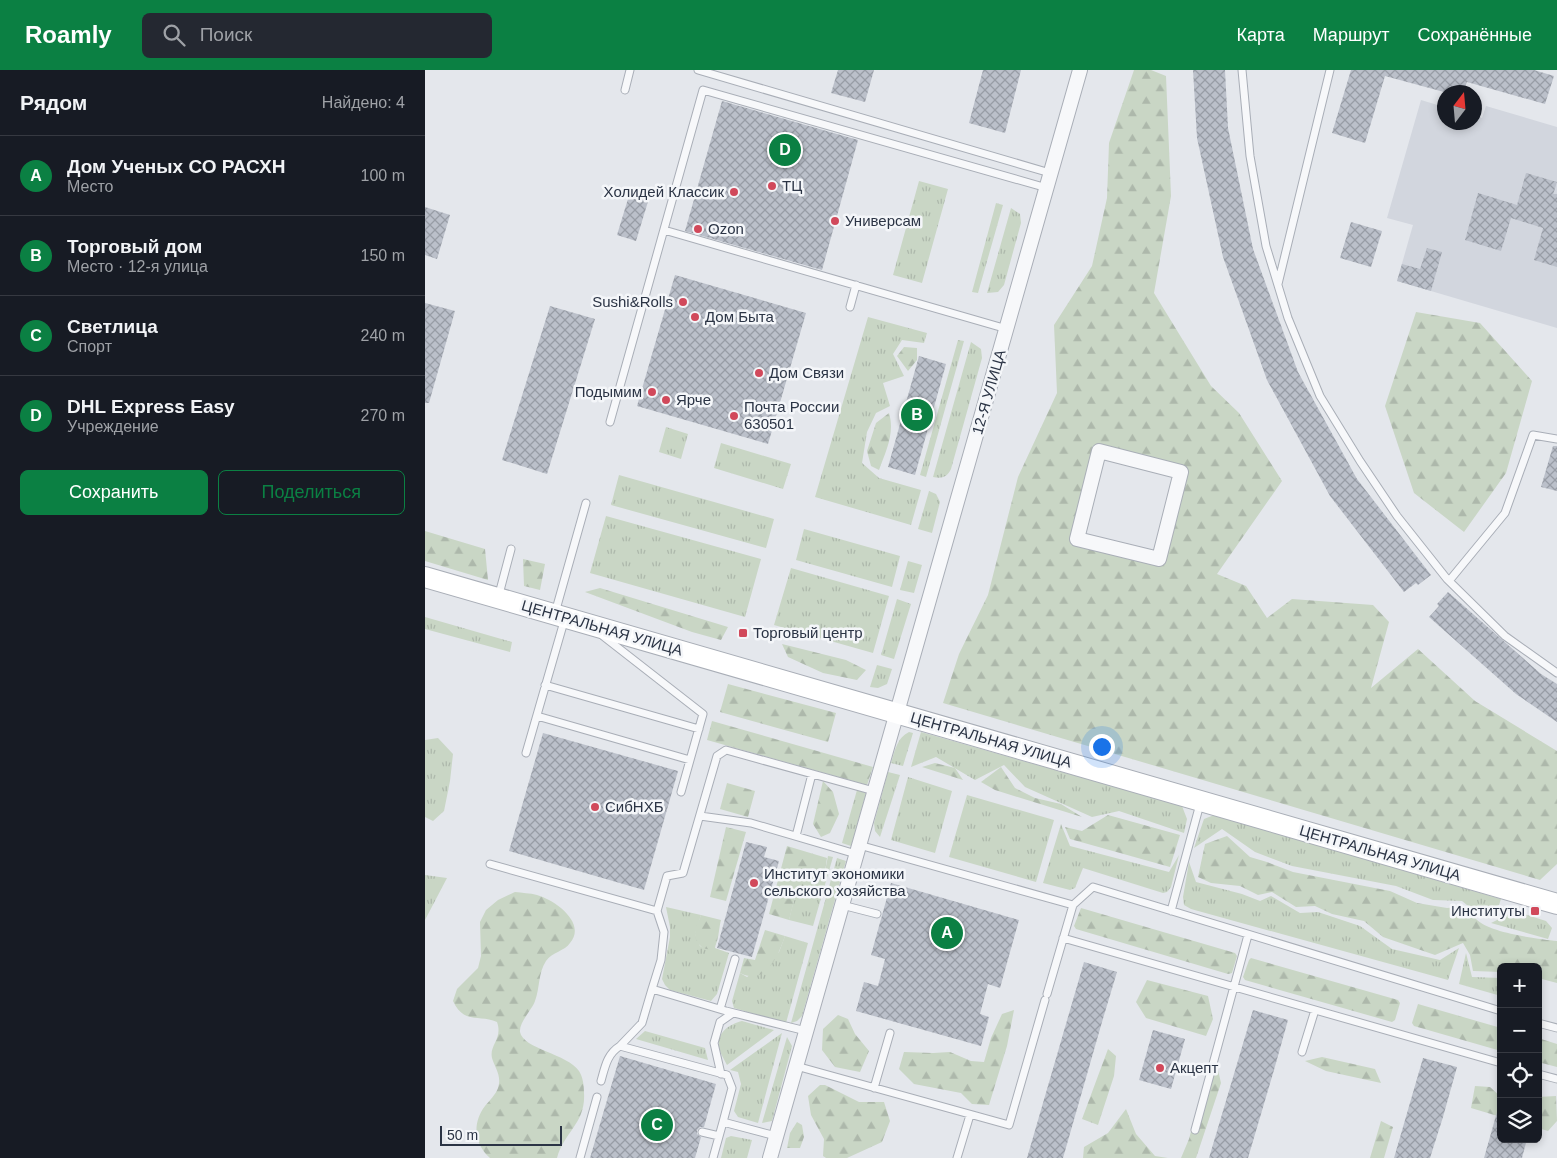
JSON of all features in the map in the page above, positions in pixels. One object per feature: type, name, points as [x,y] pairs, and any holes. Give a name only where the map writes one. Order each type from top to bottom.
[{"type":"main road","name":"ЦЕНТРАЛЬНАЯ УЛИЦА","points":[[425,577],[1557,904]]},
{"type":"street","name":"12-Я УЛИЦА","points":[[770,1158],[1080,70]]},
{"type":"street","points":[[1099,451],[1181,472],[1159,559],[1077,539],[1099,451]]},
{"type":"lane","points":[[625,90],[630,70]]},
{"type":"lane","points":[[698,70],[1050,172]]},
{"type":"lane","points":[[1242,70],[1250,156],[1266,246],[1288,318],[1320,396],[1397,516],[1449,581],[1505,636],[1557,673]]},
{"type":"lane","points":[[1278,284],[1330,70]]},
{"type":"lane","points":[[610,422],[703,90],[1047,188]]},
{"type":"lane","points":[[664,230],[1007,329]]},
{"type":"lane","points":[[850,307],[856,285]]},
{"type":"lane","points":[[1449,581],[1505,513],[1533,435],[1557,439]]},
{"type":"lane","points":[[526,753],[545,685],[586,503]]},
{"type":"lane","points":[[498,598],[511,549]]},
{"type":"lane","points":[[587,623],[703,714],[681,792]]},
{"type":"lane","points":[[545,685],[699,729]]},
{"type":"lane","points":[[537,716],[690,760]]},
{"type":"lane","points":[[601,1081],[612,1050],[620,1046],[642,1023],[661,960],[664,932],[657,911],[667,876],[683,873],[717,756],[726,750],[874,791]]},
{"type":"lane","points":[[796,836],[812,774]]},
{"type":"lane","points":[[1171,911],[1201,801]]},
{"type":"lane","points":[[700,816],[751,823],[1073,905]]},
{"type":"lane","points":[[490,864],[657,911]]},
{"type":"lane","points":[[796,1066],[1009,1125],[1073,905],[1093,887],[1497,1010]]},
{"type":"lane","points":[[842,904],[877,914]]},
{"type":"lane","points":[[1195,1130],[1248,935]]},
{"type":"lane","points":[[1063,938],[1497,1062]]},
{"type":"lane","points":[[720,1009],[735,960]]},
{"type":"lane","points":[[652,989],[733,1013],[806,1031]]},
{"type":"lane","points":[[1302,1052],[1315,1010]]},
{"type":"lane","points":[[721,1074],[714,1043],[720,1022],[733,1013]]},
{"type":"lane","points":[[1542,1024],[1557,1028]]},
{"type":"lane","points":[[874,1088],[890,1033]]},
{"type":"lane","points":[[620,1046],[727,1075],[732,1088],[713,1158]]},
{"type":"lane","points":[[1542,1075],[1557,1079]]},
{"type":"lane","points":[[579,1158],[597,1097]]},
{"type":"lane","points":[[957,1158],[970,1115]]},
{"type":"lane","points":[[723,1122],[776,1136]]},
{"type":"lane","points":[[703,1132],[719,1136]]},
{"type":"shaded area","points":[[1421,100],[1437,105],[1437,130],[1482,130],[1482,118],[1486,106],[1557,127],[1557,328],[1397,281],[1413,225],[1387,218]]},
{"type":"green space","points":[[1134,70],[1151,70],[1166,76],[1171,196],[1154,293],[1211,386],[1239,413],[1282,481],[1217,574],[1246,586],[1267,618],[1292,599],[1373,605],[1389,622],[1371,688],[1418,649],[1475,701],[1557,751],[1557,864],[1540,880],[943,703],[959,654],[988,595],[1018,477],[1057,393],[1054,325],[1092,266],[1107,198],[1109,143]],"holes":[[[1099,451],[1181,472],[1158,559],[1077,538]]]},
{"type":"green space","points":[[919,181],[948,189],[922,283],[893,275]]},
{"type":"green space","points":[[996,203],[1003,205],[978,293],[972,292]]},
{"type":"green space","points":[[1011,208],[1020,214],[1021,223],[1004,285],[998,292],[987,293]]},
{"type":"green space","points":[[1416,312],[1480,323],[1532,381],[1506,473],[1464,532],[1414,493],[1385,406]]},
{"type":"green space","points":[[868,317],[927,333],[924,343],[902,340],[893,354],[904,376],[883,383],[890,406],[876,413],[867,432],[862,463],[879,478],[921,490],[911,525],[815,497]]},
{"type":"green space","points":[[958,340],[964,341],[926,477],[920,475]]},
{"type":"green space","points":[[971,342],[981,349],[982,358],[951,469],[944,477],[933,477]]},
{"type":"green space","points":[[904,347],[917,348],[917,360],[908,371],[897,356]]},
{"type":"green space","points":[[889,413],[891,420],[890,435],[879,470],[871,466],[867,451],[876,423]]},
{"type":"green space","points":[[666,427],[688,434],[681,459],[659,452]]},
{"type":"green space","points":[[721,443],[791,464],[783,489],[714,468]]},
{"type":"green space","points":[[619,475],[774,519],[766,548],[611,505]]},
{"type":"green space","points":[[929,491],[936,494],[940,502],[932,533],[918,529]]},
{"type":"green space","points":[[606,516],[761,559],[745,617],[590,573]]},
{"type":"green space","points":[[804,529],[900,556],[892,587],[796,560]]},
{"type":"green space","points":[[425,531],[485,549],[488,580],[425,561]]},
{"type":"green space","points":[[523,559],[545,564],[540,590],[524,586]]},
{"type":"green space","points":[[908,561],[922,565],[914,593],[900,590]]},
{"type":"green space","points":[[791,568],[889,596],[873,653],[774,625]]},
{"type":"green space","points":[[600,588],[728,627],[721,640],[692,632],[585,592]]},
{"type":"green space","points":[[897,599],[911,604],[894,659],[881,655]]},
{"type":"green space","points":[[425,617],[512,642],[510,652],[425,629]]},
{"type":"green space","points":[[782,644],[846,660],[866,670],[857,680],[823,673],[788,657]]},
{"type":"green space","points":[[877,665],[892,669],[887,684],[878,688],[870,687]]},
{"type":"green space","points":[[728,684],[836,713],[828,742],[720,712]]},
{"type":"green space","points":[[712,721],[873,767],[867,785],[707,740]]},
{"type":"green space","points":[[909,732],[913,733],[903,766],[891,763],[899,741]]},
{"type":"green space","points":[[921,732],[1182,806],[1187,819],[1184,833],[1119,811],[1092,817],[1025,787],[1004,765],[975,780],[936,757],[911,767]]},
{"type":"green space","points":[[438,738],[453,754],[444,811],[433,821],[425,817],[425,740]]},
{"type":"green space","points":[[935,763],[955,768],[963,780],[922,767]]},
{"type":"green space","points":[[1001,767],[1015,788],[1035,798],[1061,804],[1082,817],[995,790],[981,782]]},
{"type":"green space","points":[[888,772],[900,775],[880,837],[875,831],[874,823]]},
{"type":"green space","points":[[908,777],[952,791],[935,853],[891,840]]},
{"type":"green space","points":[[823,781],[833,792],[839,814],[830,833],[821,837],[813,824]]},
{"type":"green space","points":[[727,783],[755,791],[748,817],[720,809]]},
{"type":"green space","points":[[857,790],[866,793],[851,846],[842,843]]},
{"type":"green space","points":[[967,795],[1054,820],[1036,882],[949,857]]},
{"type":"green space","points":[[1108,815],[1180,835],[1170,867],[1070,839],[1065,827],[1082,831]]},
{"type":"green space","points":[[1214,815],[1501,899],[1499,905],[1478,914],[1462,901],[1433,900],[1396,886],[1292,866],[1255,852],[1222,829],[1194,848],[1204,819]]},
{"type":"green space","points":[[1061,824],[1070,846],[1169,872],[1179,855],[1171,887],[1167,892],[1163,893],[1083,868],[1075,888],[1070,890],[1043,883]]},
{"type":"green space","points":[[726,827],[746,832],[726,901],[710,897]]},
{"type":"green space","points":[[1227,836],[1250,857],[1293,872],[1390,891],[1417,903],[1447,908],[1468,906],[1476,919],[1491,928],[1502,932],[1557,941],[1557,983],[1542,979],[1542,963],[1497,963],[1497,972],[1473,971],[1470,955],[1463,943],[1435,955],[1383,937],[1364,921],[1332,914],[1315,906],[1296,907],[1272,892],[1258,895],[1240,886],[1211,883],[1198,877],[1205,844]]},
{"type":"green space","points":[[787,846],[827,858],[825,871],[817,883],[800,887],[795,897],[789,920],[769,914]]},
{"type":"green space","points":[[828,856],[833,857],[813,926],[789,920],[799,890],[825,871]]},
{"type":"green space","points":[[837,858],[846,861],[802,1016],[797,1021],[791,1023]]},
{"type":"green space","points":[[1189,862],[1196,882],[1242,894],[1260,901],[1271,896],[1300,913],[1318,912],[1360,926],[1392,949],[1440,960],[1459,948],[1448,980],[1191,909],[1184,905],[1183,897]]},
{"type":"green space","points":[[425,875],[447,878],[425,920]]},
{"type":"green space","points":[[515,892],[537,895],[552,902],[567,913],[575,928],[570,943],[549,958],[543,966],[535,1001],[520,1028],[523,1038],[529,1043],[566,1060],[579,1071],[582,1079],[584,1103],[582,1112],[564,1141],[557,1158],[490,1158],[481,1146],[477,1133],[478,1119],[485,1106],[496,1093],[499,1084],[499,1076],[492,1058],[492,1049],[498,1033],[497,1022],[467,1016],[457,1008],[453,1001],[457,989],[478,968],[481,956],[480,922],[486,910],[498,900]]},
{"type":"green space","points":[[666,907],[701,915],[695,934],[700,946],[709,948],[713,947],[716,943],[715,948],[729,953],[717,994],[711,1001],[670,990],[662,979],[670,937]]},
{"type":"green space","points":[[1081,908],[1235,953],[1237,956],[1232,973],[1228,974],[1076,929],[1074,926]]},
{"type":"green space","points":[[1515,911],[1546,921],[1552,928],[1548,939],[1491,923]]},
{"type":"green space","points":[[701,915],[721,920],[716,944],[710,949],[703,948],[697,942],[695,934]]},
{"type":"green space","points":[[765,930],[785,936],[775,960],[770,967],[757,976],[740,973],[744,958],[755,960]]},
{"type":"green space","points":[[785,936],[808,943],[786,1023],[734,1008],[732,1001],[740,973],[747,977],[779,952]]},
{"type":"green space","points":[[1466,953],[1472,977],[1497,978],[1497,995],[1459,984]]},
{"type":"green space","points":[[1251,958],[1398,1000],[1400,1003],[1395,1020],[1392,1022],[1245,980],[1243,977]]},
{"type":"green space","points":[[1147,980],[1208,996],[1213,1019],[1206,1036],[1146,1018],[1136,1002]]},
{"type":"green space","points":[[1418,1004],[1497,1027],[1497,1050],[1414,1026],[1412,1023]]},
{"type":"green space","points":[[1014,1010],[1007,1046],[989,1105],[972,1104],[961,1093],[914,1084],[899,1069],[904,1052],[950,1052],[971,1061],[984,1062],[991,1038],[1002,1014]]},
{"type":"green space","points":[[838,1015],[848,1019],[855,1034],[869,1051],[860,1072],[835,1067],[822,1050],[823,1029]]},
{"type":"green space","points":[[742,1021],[774,1030],[727,1065],[719,1048],[720,1037],[725,1029]]},
{"type":"green space","points":[[645,1031],[705,1048],[708,1060],[636,1039]]},
{"type":"green space","points":[[782,1033],[758,1123],[738,1117],[734,1111],[741,1084],[738,1072],[730,1070]]},
{"type":"green space","points":[[787,1037],[792,1046],[772,1121],[762,1123]]},
{"type":"green space","points":[[1542,1039],[1557,1044],[1557,1067],[1542,1063]]},
{"type":"green space","points":[[1108,1049],[1116,1056],[1114,1076],[1098,1125],[1082,1119]]},
{"type":"green space","points":[[1322,1057],[1375,1069],[1381,1083],[1326,1071],[1305,1061]]},
{"type":"green space","points":[[1218,1070],[1221,1083],[1196,1158],[1181,1158],[1189,1139],[1206,1076]]},
{"type":"green space","points":[[820,1085],[825,1085],[859,1102],[884,1102],[890,1121],[882,1142],[847,1158],[826,1158],[823,1156],[824,1139],[811,1115],[808,1096]]},
{"type":"green space","points":[[1475,1086],[1490,1087],[1497,1093],[1497,1116],[1471,1108]]},
{"type":"green space","points":[[1556,1096],[1557,1121],[1548,1131],[1542,1129],[1542,1097]]},
{"type":"green space","points":[[1126,1109],[1136,1134],[1155,1156],[1168,1158],[1083,1158],[1084,1147],[1108,1133]]},
{"type":"green space","points":[[1381,1121],[1393,1127],[1384,1158],[1370,1158]]},
{"type":"green space","points":[[797,1122],[802,1125],[804,1137],[800,1148],[787,1148],[790,1133]]},
{"type":"green space","points":[[731,1136],[752,1140],[747,1158],[721,1158],[726,1138]]},
{"type":"building","points":[[838,70],[874,70],[865,102],[831,93]]},
{"type":"building","points":[[983,70],[1021,70],[1005,133],[969,123]]},
{"type":"building","points":[[1193,70],[1225,70],[1228,128],[1253,249],[1298,372],[1357,479],[1431,575],[1418,585],[1416,583],[1404,592],[1330,496],[1267,380],[1223,257],[1197,138]]},
{"type":"building","points":[[1351,70],[1534,70],[1554,76],[1545,104],[1467,82],[1466,85],[1437,85],[1437,90],[1385,76],[1365,143],[1332,133]]},
{"type":"building","name":"ТЦ","points":[[722,101],[858,140],[822,270],[685,231]]},
{"type":"building","points":[[1526,173],[1557,182],[1553,194],[1557,194],[1557,267],[1534,260],[1543,228],[1511,218],[1501,251],[1465,240],[1478,193],[1517,205]]},
{"type":"building","points":[[631,189],[650,195],[636,241],[617,235]]},
{"type":"building","points":[[425,207],[450,215],[437,259],[425,255]]},
{"type":"building","points":[[1351,222],[1382,231],[1371,267],[1340,258]]},
{"type":"building","points":[[1427,248],[1442,252],[1431,291],[1397,281],[1402,264],[1420,269]]},
{"type":"building","name":"Дом Связи","points":[[675,275],[806,313],[768,444],[637,406]]},
{"type":"building","points":[[425,303],[455,311],[429,403],[425,403]]},
{"type":"building","points":[[550,306],[595,319],[547,474],[502,460]]},
{"type":"building","points":[[919,356],[946,364],[915,475],[888,467]]},
{"type":"building","points":[[1553,446],[1557,446],[1557,491],[1541,487]]},
{"type":"building","points":[[1448,592],[1541,674],[1557,684],[1557,722],[1516,694],[1429,617]]},
{"type":"building","name":"СибНХБ","points":[[543,733],[678,771],[644,890],[509,851]]},
{"type":"building","name":"Институт экономики сельского хозяйства","points":[[746,842],[767,847],[764,857],[779,861],[752,957],[717,948]]},
{"type":"building","points":[[891,883],[1019,920],[1000,988],[988,984],[980,1014],[989,1017],[981,1046],[856,1011],[864,982],[878,986],[885,959],[871,955]]},
{"type":"building","points":[[1084,962],[1117,972],[1063,1158],[1027,1158]]},
{"type":"building","points":[[1253,1010],[1288,1020],[1248,1158],[1209,1158]]},
{"type":"building","name":"Акцепт","points":[[1153,1030],[1185,1039],[1171,1089],[1139,1080]]},
{"type":"building","points":[[620,1056],[716,1084],[704,1127],[700,1127],[697,1130],[697,1134],[701,1137],[695,1158],[590,1158]]},
{"type":"building","points":[[1423,1058],[1457,1067],[1443,1117],[1430,1158],[1394,1158]]},
{"type":"building","points":[[1497,1112],[1497,1143],[1526,1143],[1522,1158],[1484,1158]]},
{"type":"place","name":"DHL Express Easy","points":[[785,150]]},
{"type":"place","name":"ТЦ","points":[[772,186]]},
{"type":"place","name":"Холидей Классик","points":[[734,192]]},
{"type":"place","name":"Универсам","points":[[835,221]]},
{"type":"place","name":"Ozon","points":[[698,229]]},
{"type":"place","name":"Sushi&Rolls","points":[[683,302]]},
{"type":"place","name":"Дом Быта","points":[[695,317]]},
{"type":"place","name":"Дом Связи","points":[[759,373]]},
{"type":"place","name":"Подымим","points":[[652,392]]},
{"type":"place","name":"Ярче","points":[[666,400]]},
{"type":"place","name":"Торговый дом","points":[[917,415]]},
{"type":"place","name":"Почта России 630501","points":[[734,416]]},
{"type":"place","name":"Торговый центр","points":[[743,633]]},
{"type":"place","name":"СибНХБ","points":[[595,807]]},
{"type":"place","name":"Институт экономики сельского хозяйства","points":[[754,883]]},
{"type":"place","name":"Институты","points":[[1535,911]]},
{"type":"place","name":"Дом Ученых СО РАСХН","points":[[947,933]]},
{"type":"place","name":"Акцепт","points":[[1160,1068]]},
{"type":"place","name":"Светлица","points":[[657,1125]]}]
